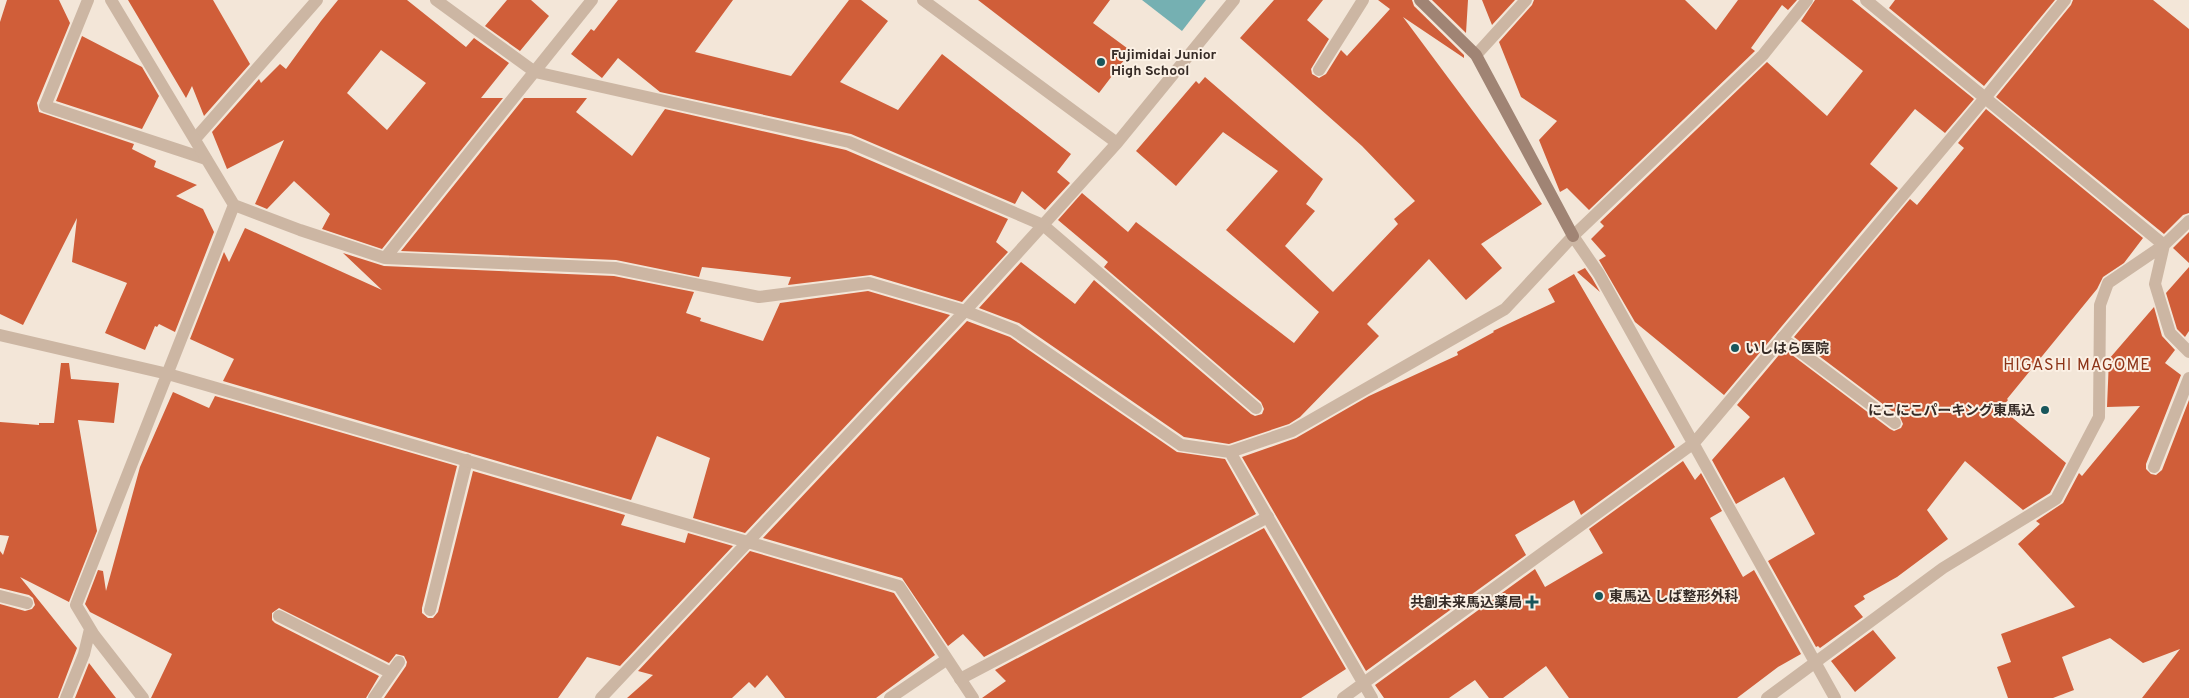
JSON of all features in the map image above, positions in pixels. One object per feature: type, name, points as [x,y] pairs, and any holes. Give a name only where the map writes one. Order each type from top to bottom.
[{"type":"street","points":[[88,0],[44,106],[206,159]]},
{"type":"street","points":[[111,0],[234,205],[300,230],[384,258],[615,268],[759,297],[869,283],[965,311],[1014,330],[1182,445],[1230,452],[1292,431],[1505,309],[1574,236],[1763,55],[1807,0]]},
{"type":"street","points":[[195,139],[316,0]]},
{"type":"street","points":[[436,0],[534,72],[849,142],[1043,225],[1256,408]]},
{"type":"street","points":[[384,258],[592,0]]},
{"type":"street","points":[[923,0],[1116,143]]},
{"type":"street","points":[[601,698],[965,311],[1043,225],[1116,143],[1234,0]]},
{"type":"street","points":[[1319,70],[1363,0]]},
{"type":"street","points":[[1420,0],[1476,55],[1574,236],[1599,274],[1835,698]]},
{"type":"street","points":[[1476,55],[1526,0]]},
{"type":"street","points":[[1866,0],[2164,245]]},
{"type":"street","points":[[1343,698],[1694,443],[1985,98],[2065,0]]},
{"type":"street","points":[[143,698],[90,629],[76,605],[234,205]]},
{"type":"street","points":[[1767,698],[1943,568],[2056,499],[2099,417],[2100,305],[2108,283],[2164,245],[2189,221]]},
{"type":"street","points":[[2164,245],[2155,284],[2170,333],[2189,352]]},
{"type":"street","points":[[0,336],[168,374],[899,586],[946,660],[973,698]]},
{"type":"street","points":[[1782,338],[1895,423]]},
{"type":"street","points":[[2154,467],[2189,378]]},
{"type":"street","points":[[1230,452],[1372,698]]},
{"type":"street","points":[[430,610],[467,460]]},
{"type":"street","points":[[960,679],[1268,518]]},
{"type":"street","points":[[0,596],[27,603]]},
{"type":"street","points":[[279,616],[392,673]]},
{"type":"street","points":[[66,698],[84,654],[90,629]]},
{"type":"street","points":[[890,698],[946,660]]},
{"type":"street","points":[[374,698],[399,662]]},
{"type":"water","points":[[1142,0],[1206,0],[1182,31]]},
{"type":"building","points":[[7,0],[59,0],[70,23],[37,103],[39,112],[134,144],[132,149],[156,161],[154,167],[197,185],[176,196],[203,209],[214,232],[175,332],[159,324],[157,327],[155,326],[145,350],[105,333],[127,283],[72,262],[77,218],[23,325],[0,314],[0,22]]},
{"type":"building","points":[[128,0],[213,0],[250,64],[204,116],[192,86],[186,98]]},
{"type":"building","points":[[338,0],[407,0],[466,47],[474,38],[509,63],[481,98],[503,98],[382,249],[322,229],[330,214],[294,181],[267,209],[255,204],[284,140],[227,169],[212,132],[259,79],[261,83],[280,64],[286,69]],"holes":[[[381,50],[426,83],[387,130],[347,93]]]},
{"type":"building","points":[[507,0],[531,0],[549,16],[520,51],[485,26]]},
{"type":"building","points":[[618,0],[733,0],[695,52],[791,76],[849,0],[861,0],[888,21],[840,82],[898,110],[942,54],[1071,154],[1057,172],[1070,183],[1045,210],[1022,191],[1015,204],[851,134],[660,92],[618,58],[602,78],[571,54],[591,29],[594,31]]},
{"type":"building","points":[[978,0],[1110,0],[1093,23],[1131,51],[1099,93]]},
{"type":"building","points":[[1274,0],[1323,0],[1307,20],[1329,39],[1311,69],[1312,74],[1319,78],[1326,74],[1341,50],[1347,56],[1390,9],[1378,0],[1412,0],[1414,6],[1464,55],[1464,58],[1403,17],[1542,204],[1481,244],[1502,268],[1466,300],[1429,259],[1367,324],[1379,336],[1300,417],[1289,424],[1229,444],[1184,437],[1019,323],[979,308],[1021,262],[1075,304],[1094,280],[1251,414],[1255,416],[1262,414],[1264,409],[1261,402],[1104,267],[1108,262],[1058,220],[1082,193],[1128,232],[1136,222],[1294,343],[1319,312],[1226,230],[1278,171],[1223,132],[1176,186],[1136,151],[1196,81],[1199,84],[1205,77],[1323,179],[1306,204],[1315,211],[1285,246],[1333,292],[1398,224],[1394,219],[1415,201],[1362,146],[1240,38]]},
{"type":"building","points":[[1432,0],[1468,0],[1466,33]]},
{"type":"building","points":[[1482,0],[1515,0],[1492,25]]},
{"type":"building","points":[[1534,0],[1685,0],[1716,30],[1738,0],[1797,0],[1788,10],[1782,5],[1751,48],[1755,51],[1589,210],[1567,188],[1560,192],[1539,140],[1557,121],[1521,97],[1499,42],[1532,5]]},
{"type":"building","points":[[1815,0],[1852,0],[1974,99],[1945,133],[1915,109],[1870,164],[1898,188],[1724,395],[1635,322],[1599,260],[1606,256],[1591,239],[1604,226],[1600,222],[1767,62],[1827,116],[1863,71],[1801,21]]},
{"type":"building","points":[[1895,0],[2055,0],[1984,86],[1889,8]]},
{"type":"building","points":[[2073,0],[2153,0],[2189,29],[2189,213],[2183,215],[2164,234],[1996,97],[2071,5]]},
{"type":"building","points":[[82,36],[142,67],[159,96],[142,129],[56,101]]},
{"type":"building","points":[[524,98],[587,98],[576,112],[632,156],[665,109],[846,150],[1008,219],[996,242],[1008,252],[962,302],[871,275],[788,285],[791,277],[702,267],[699,277],[616,260],[401,251]]},
{"type":"building","points":[[1986,109],[2143,238],[2124,263],[2103,277],[2097,289],[2001,408],[2066,463],[2050,493],[2023,510],[1965,461],[1927,510],[1948,539],[1897,577],[1863,596],[1865,599],[1854,606],[1863,617],[1820,648],[1816,647],[1768,561],[1815,534],[1784,477],[1736,504],[1712,460],[1750,417],[1737,405],[1784,349],[1890,429],[1894,431],[1901,428],[1903,424],[1900,417],[1794,337],[1910,199],[1917,205],[1964,148],[1958,143]]},
{"type":"building","points":[[245,228],[382,290],[343,253],[384,266],[614,276],[694,292],[686,313],[701,318],[700,321],[763,341],[780,303],[868,291],[950,315],[745,533],[693,518],[710,458],[657,436],[631,500],[223,381],[234,359],[190,339],[224,252],[229,262]]},
{"type":"building","points":[[2189,232],[2189,263],[2173,248]]},
{"type":"building","points":[[2189,267],[2189,331],[2185,337],[2177,329],[2166,293]]},
{"type":"building","points":[[1585,268],[1592,278],[1600,292],[1577,272]]},
{"type":"building","points":[[1574,274],[1675,447],[1581,515],[1574,500],[1515,535],[1526,555],[1366,671],[1242,457],[1296,438],[1369,396],[1458,355],[1457,352],[1493,331],[1555,302],[1548,289]]},
{"type":"building","points":[[2154,307],[2162,336],[2175,350],[2165,363],[2181,375],[2146,464],[2146,469],[2151,474],[2156,475],[2162,470],[2189,400],[2189,698],[2142,698],[2180,649],[2143,663],[2110,638],[2062,657],[2074,690],[2053,698],[2008,698],[1997,667],[2011,662],[2001,634],[2075,607],[2018,544],[2040,524],[2036,521],[2063,503],[2079,473],[2082,476],[2140,406],[2107,407],[2109,359]]},
{"type":"building","points":[[967,321],[1010,337],[1177,452],[1225,459],[1256,514],[984,657],[963,634],[948,646],[902,578],[763,538]]},
{"type":"building","points":[[61,363],[69,363],[71,379],[119,383],[114,423],[78,420],[97,531],[69,602],[20,577],[77,648],[58,698],[0,698],[0,604],[25,611],[32,609],[35,605],[33,598],[29,595],[0,588],[0,551],[3,555],[9,536],[0,535],[0,422],[39,425],[39,423],[54,423]]},
{"type":"building","points":[[173,392],[209,408],[215,396],[457,466],[422,608],[422,613],[428,618],[433,618],[438,612],[473,471],[625,515],[621,525],[685,543],[688,533],[733,546],[620,666],[587,657],[558,698],[384,698],[406,666],[407,662],[404,656],[396,654],[389,663],[279,608],[272,613],[272,620],[275,623],[379,676],[366,698],[151,698],[172,654],[90,612],[85,604],[98,570],[103,571],[106,591],[140,467]]},
{"type":"building","points":[[1683,461],[1695,480],[1701,473],[1722,511],[1710,518],[1743,577],[1754,570],[1801,654],[1778,667],[1737,698],[1569,698],[1546,666],[1503,698],[1489,698],[1475,680],[1449,698],[1384,698],[1375,685],[1535,569],[1545,587],[1603,553],[1589,529]]},
{"type":"building","points":[[1264,528],[1346,669],[1301,698],[982,698],[1006,681],[995,670]]},
{"type":"building","points":[[750,551],[894,593],[935,655],[876,698],[785,698],[767,675],[755,688],[749,682],[732,698],[627,698],[653,675],[638,671]]},
{"type":"building","points":[[1873,630],[1896,658],[1855,692],[1831,661]]},
{"type":"building","points":[[89,663],[116,698],[75,698]]},
{"type":"place","name":"Fujimidai Junior High School","points":[[1101,62]]},
{"type":"place","name":"いしはら医院","points":[[1735,348]]},
{"type":"place","name":"にこにこパーキング東馬込","points":[[2045,410]]},
{"type":"place","name":"東馬込 しば整形外科","points":[[1599,596]]},
{"type":"place","name":"共創未来馬込薬局","points":[[1532,602]]},
{"type":"district","name":"HIGASHI MAGOME","points":[[2077,364]]}]
